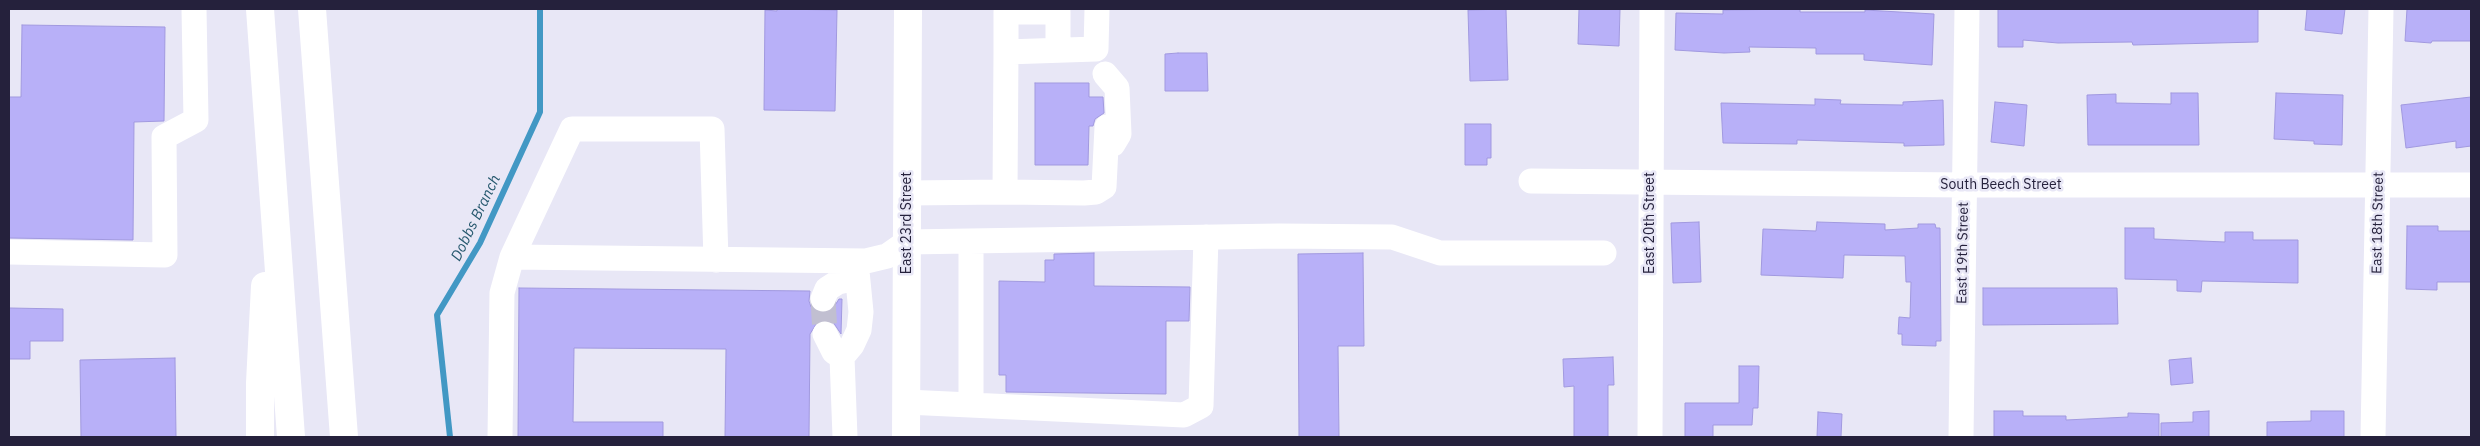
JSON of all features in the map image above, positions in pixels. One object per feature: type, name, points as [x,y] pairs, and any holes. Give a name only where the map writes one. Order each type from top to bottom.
[{"type":"main road","points":[[260,9],[291,437]]},
{"type":"main road","points":[[312,9],[345,431]]},
{"type":"main road","name":"East 23rd Street","points":[[906,437],[908,9]]},
{"type":"main road","points":[[260,437],[260,383],[272,180]]},
{"type":"street","points":[[9,252],[165,255],[164,137],[196,120],[194,9]]},
{"type":"street","points":[[1097,9],[1096,49],[1106,86],[1117,88],[1120,134],[1106,155]]},
{"type":"street","name":"East 20th Street","points":[[1650,437],[1649,182],[1652,9]]},
{"type":"street","name":"East 19th Street","points":[[1961,437],[1967,9]]},
{"type":"street","name":"East 18th Street","points":[[2373,437],[2381,9]]},
{"type":"street","points":[[1005,192],[1006,12],[1058,12],[1058,50]]},
{"type":"street","points":[[1006,52],[1096,49]]},
{"type":"street","points":[[907,193],[1096,192],[1104,187],[1107,126]]},
{"type":"street","points":[[500,437],[502,293],[512,257],[572,129],[712,129],[716,260]]},
{"type":"street","name":"South Beech Street","points":[[1531,181],[1964,185],[2471,185]]},
{"type":"street","points":[[906,402],[1184,415],[1200,406],[1206,237]]},
{"type":"street","points":[[823,299],[827,289],[856,270],[886,256],[907,242],[1206,237],[1392,237],[1440,253],[1604,253]]},
{"type":"street","points":[[971,241],[971,405]]},
{"type":"street","points":[[512,257],[716,260],[856,270]]},
{"type":"street","points":[[845,437],[842,357],[852,345],[859,330],[861,312],[856,270]]},
{"type":"street","points":[[825,334],[834,352],[842,357]]},
{"type":"building","points":[[777,9],[837,10],[835,111],[764,110],[765,10],[777,11]]},
{"type":"building","points":[[1506,9],[1508,80],[1470,81],[1468,10]]},
{"type":"building","points":[[1579,9],[1620,9],[1619,46],[1578,44]]},
{"type":"building","points":[[1800,9],[1800,12],[1865,12],[1865,10],[1934,14],[1932,65],[1864,60],[1864,54],[1816,54],[1816,48],[1749,47],[1750,52],[1724,53],[1675,50],[1676,13],[1723,14],[1723,10]]},
{"type":"building","points":[[1998,9],[2258,9],[2258,42],[2133,45],[2132,42],[2058,43],[2023,40],[2023,47],[1998,47]]},
{"type":"building","points":[[2307,9],[2345,9],[2342,34],[2305,30]]},
{"type":"building","points":[[2407,9],[2471,9],[2471,41],[2432,41],[2431,43],[2405,41]]},
{"type":"building","points":[[22,25],[165,27],[164,121],[134,122],[133,240],[9,238],[9,97],[21,97]]},
{"type":"building","points":[[1207,53],[1208,91],[1165,91],[1165,54]]},
{"type":"building","points":[[1035,83],[1089,83],[1089,97],[1103,97],[1104,113],[1095,119],[1093,126],[1089,126],[1088,165],[1035,165]]},
{"type":"building","points":[[2171,93],[2198,93],[2199,145],[2088,145],[2087,95],[2116,94],[2116,103],[2171,104]]},
{"type":"building","points":[[2276,93],[2343,95],[2342,145],[2314,144],[2314,141],[2274,139]]},
{"type":"building","points":[[2471,97],[2471,146],[2456,148],[2456,141],[2406,148],[2401,105]]},
{"type":"building","points":[[1815,99],[1841,100],[1840,104],[1903,105],[1903,102],[1943,100],[1944,145],[1904,146],[1904,143],[1797,140],[1797,144],[1723,143],[1721,103],[1815,105]]},
{"type":"building","points":[[1995,102],[2027,105],[2024,146],[1991,142]]},
{"type":"building","points":[[1465,124],[1491,124],[1491,158],[1487,158],[1487,165],[1465,165]]},
{"type":"building","points":[[1699,222],[1701,282],[1673,283],[1671,223]]},
{"type":"building","points":[[1817,222],[1885,224],[1885,230],[1918,228],[1918,224],[1935,224],[1936,228],[1940,228],[1941,341],[1936,341],[1936,346],[1902,345],[1902,334],[1898,334],[1899,317],[1910,318],[1911,282],[1906,282],[1905,256],[1844,255],[1843,278],[1761,275],[1763,229],[1816,231]]},
{"type":"building","points":[[2407,226],[2438,226],[2438,231],[2471,231],[2471,282],[2437,282],[2437,290],[2406,289]]},
{"type":"building","points":[[2125,228],[2154,228],[2154,239],[2225,242],[2225,232],[2253,232],[2253,240],[2298,240],[2298,283],[2202,281],[2201,292],[2177,291],[2177,280],[2125,279]]},
{"type":"building","points":[[1094,253],[1094,286],[1190,287],[1189,321],[1166,321],[1166,394],[1006,392],[1006,375],[999,375],[999,281],[1045,282],[1045,260],[1054,260],[1054,254]]},
{"type":"building","points":[[1363,253],[1364,346],[1338,346],[1339,437],[1299,437],[1298,254]]},
{"type":"building","points":[[519,288],[810,291],[809,301],[811,307],[817,312],[825,313],[832,310],[839,299],[842,299],[841,334],[833,322],[825,320],[818,321],[810,334],[809,437],[725,437],[726,349],[574,348],[573,422],[663,422],[663,437],[518,437]]},
{"type":"building","points":[[1983,288],[2117,288],[2118,324],[1983,325]]},
{"type":"building","points":[[9,308],[63,309],[63,341],[30,341],[30,359],[9,359]]},
{"type":"building","points":[[1613,357],[1614,385],[1608,385],[1608,437],[1574,437],[1574,386],[1564,387],[1563,359]]},
{"type":"building","points":[[175,358],[176,437],[81,437],[80,360]]},
{"type":"building","points":[[2191,358],[2193,383],[2171,385],[2169,360]]},
{"type":"building","points":[[1739,366],[1759,366],[1758,408],[1753,408],[1752,425],[1713,425],[1713,437],[1685,437],[1685,403],[1739,403]]},
{"type":"building","points":[[1994,411],[2023,411],[2023,416],[2066,416],[2066,420],[2128,417],[2128,413],[2159,414],[2159,437],[1994,437]]},
{"type":"building","points":[[2209,411],[2209,437],[2161,437],[2161,423],[2193,422],[2193,412]]},
{"type":"building","points":[[2311,411],[2344,411],[2344,437],[2267,437],[2267,422],[2311,421]]},
{"type":"building","points":[[1818,412],[1842,414],[1841,437],[1817,437]]},
{"type":"waterway","name":"Dobbs Branch","points":[[450,437],[437,315],[480,243],[540,112],[540,9]]},
{"type":"tunnel","points":[[823,299],[825,334]]}]
